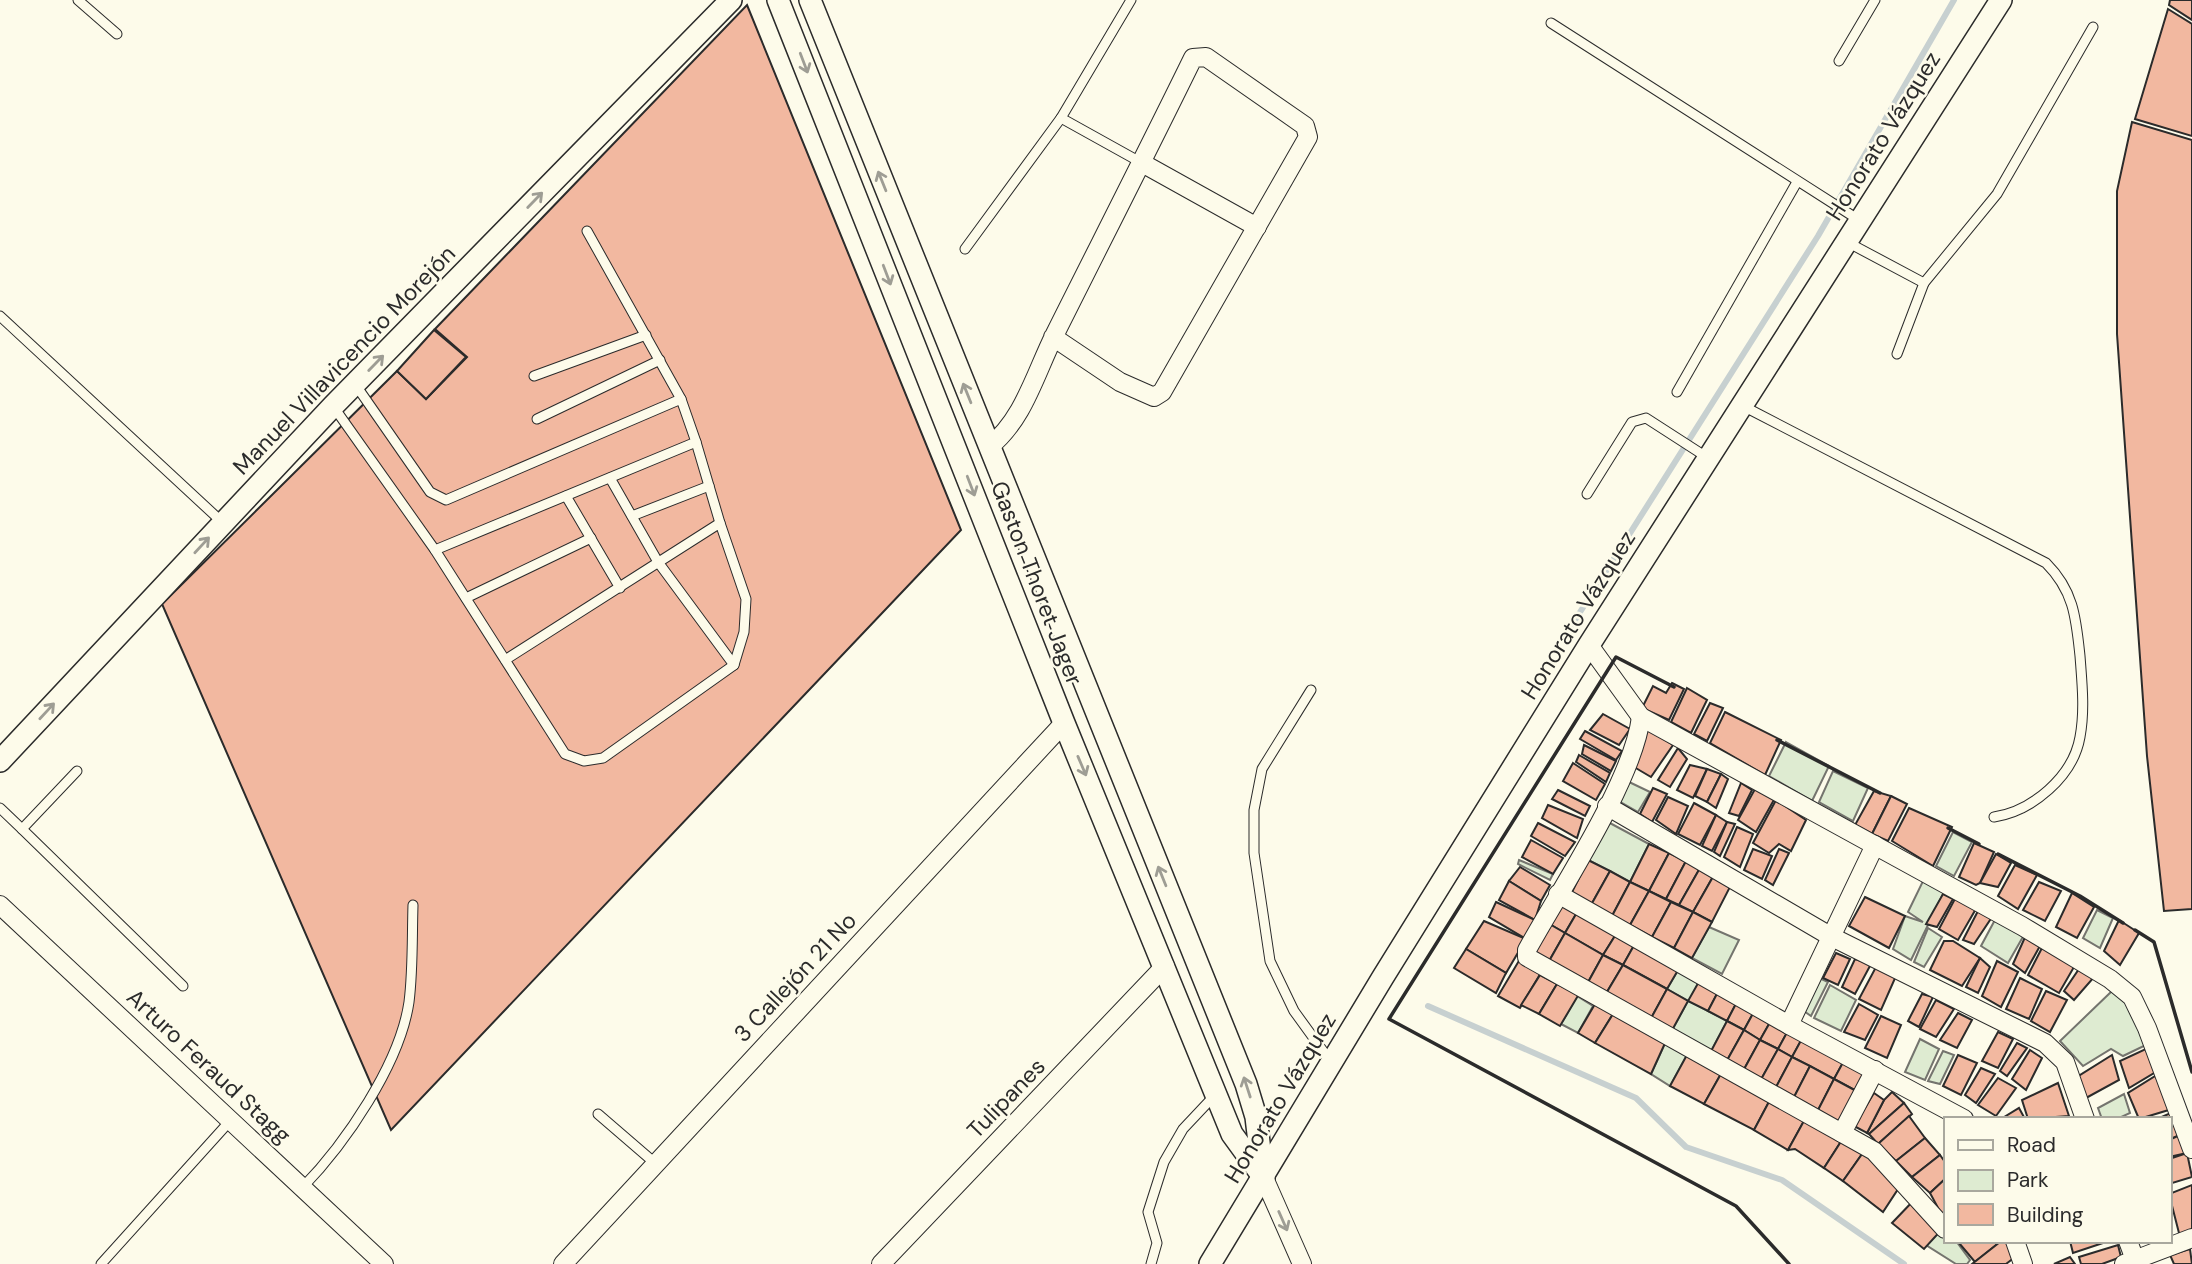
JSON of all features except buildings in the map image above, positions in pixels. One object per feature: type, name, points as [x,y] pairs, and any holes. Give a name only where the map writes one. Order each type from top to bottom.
[{"type":"street","name":"Manuel Villavicencio Morejón","points":[[0,761],[333,406],[731,0]]},
{"type":"street","name":"Gaston Thoret Jager","points":[[778,0],[1064,723],[1216,1094],[1233,1134],[1264,1178],[1302,1264]]},
{"type":"street","name":"Gaston Thoret Jager","points":[[810,0],[1247,1084],[1256,1116],[1264,1178]]},
{"type":"street","name":"Honorato Vázquez","points":[[1210,1264],[1589,645],[1700,453],[1743,406],[1847,242],[1852,215],[2001,0]]},
{"type":"street","points":[[989,447],[1007,432],[1053,337],[1193,58],[1206,57],[1305,126],[1308,136],[1162,392],[1154,397],[1120,382],[1053,337]]},
{"type":"street","points":[[1142,163],[1257,227]]},
{"type":"street","points":[[1589,645],[1641,717],[2022,926],[2110,979],[2132,997],[2147,1028],[2192,1149]]},
{"type":"street","points":[[1641,717],[1639,735],[1607,806],[1527,950],[1527,957],[1874,1151],[1944,1228]]},
{"type":"street","name":"3 Callejón 21 No","points":[[562,1264],[1064,723]]},
{"type":"street","points":[[1607,806],[1830,936],[2045,1043],[2065,1062],[2084,1117]]},
{"type":"street","points":[[1789,1025],[1875,845]]},
{"type":"street","points":[[1558,894],[1789,1025],[1960,1117]]},
{"type":"street","name":"Arturo Feraud Stagg","points":[[0,905],[384,1264]]},
{"type":"street","name":"Tulipanes","points":[[881,1264],[1165,966]]},
{"type":"street","points":[[1842,1133],[1875,1070]]},
{"type":"street","points":[[2128,1243],[2130,1262],[2192,1237]]},
{"type":"street","points":[[2016,1243],[2023,1264]]},
{"type":"lane","points":[[78,0],[117,34]]},
{"type":"lane","points":[[965,249],[1061,118],[1131,0]]},
{"type":"lane","points":[[1839,61],[1875,0]]},
{"type":"lane","points":[[1551,23],[1852,215]]},
{"type":"lane","points":[[1897,354],[1924,283],[1997,194],[2093,27]]},
{"type":"lane","points":[[1061,118],[1142,163]]},
{"type":"lane","points":[[1677,392],[1797,182]]},
{"type":"lane","points":[[333,406],[435,550],[565,754],[584,761],[603,758],[734,665],[744,632],[746,599],[681,399],[587,231]]},
{"type":"lane","points":[[1847,242],[1924,283]]},
{"type":"lane","points":[[0,316],[223,524]]},
{"type":"lane","points":[[534,376],[646,335]]},
{"type":"lane","points":[[537,419],[660,360]]},
{"type":"lane","points":[[355,384],[430,492],[446,499],[681,399]]},
{"type":"lane","points":[[1743,406],[2046,563],[2068,589],[2075,605],[2083,693],[2080,739],[2071,759],[2052,786],[2014,814],[1994,817]]},
{"type":"lane","points":[[1587,494],[1632,422],[1646,418],[1700,453]]},
{"type":"lane","points":[[435,550],[696,442]]},
{"type":"lane","points":[[610,478],[658,562],[734,665]]},
{"type":"lane","points":[[632,516],[709,486]]},
{"type":"lane","points":[[566,496],[620,589]]},
{"type":"lane","points":[[505,660],[720,523]]},
{"type":"lane","points":[[466,598],[590,538]]},
{"type":"lane","points":[[1311,690],[1262,769],[1254,810],[1254,853],[1270,961],[1294,1011],[1332,1064]]},
{"type":"lane","points":[[22,829],[77,771]]},
{"type":"lane","points":[[0,808],[183,986]]},
{"type":"lane","points":[[302,1188],[362,1109],[396,1045],[408,1004],[413,905]]},
{"type":"lane","points":[[1151,1264],[1157,1243],[1148,1212],[1164,1162],[1183,1129],[1216,1094]]},
{"type":"lane","points":[[598,1114],[656,1164]]},
{"type":"lane","points":[[101,1264],[230,1121]]},
{"type":"green space","points":[[1786,742],[1829,766],[1812,801],[1769,776]]},
{"type":"green space","points":[[1833,771],[1868,788],[1853,821],[1819,802]]},
{"type":"green space","points":[[1627,781],[1650,792],[1638,812],[1617,800]]},
{"type":"green space","points":[[1608,822],[1649,844],[1630,882],[1588,860]]},
{"type":"green space","points":[[1953,832],[1972,842],[1954,876],[1936,866]]},
{"type":"green space","points":[[1519,860],[1553,874],[1550,880],[1518,864]]},
{"type":"green space","points":[[1924,879],[1945,890],[1911,960],[1893,949],[1905,916],[1923,922],[1908,912]]},
{"type":"green space","points":[[2097,910],[2113,918],[2100,948],[2083,938]]},
{"type":"green space","points":[[1996,918],[2024,935],[2008,963],[1981,946]]},
{"type":"green space","points":[[1709,927],[1739,940],[1722,974],[1692,958]]},
{"type":"green space","points":[[1928,928],[1942,937],[1924,967],[1914,962]]},
{"type":"green space","points":[[1681,965],[1701,978],[1689,1001],[1727,1021],[1709,1055],[1670,1034],[1688,1001],[1667,989]]},
{"type":"green space","points":[[1817,977],[1828,982],[1811,1016],[1801,1009]]},
{"type":"green space","points":[[1830,985],[1856,1000],[1841,1031],[1814,1018]]},
{"type":"green space","points":[[2112,991],[2128,998],[2148,1044],[2123,1056],[2111,1049],[2083,1066],[2060,1041]]},
{"type":"green space","points":[[1577,996],[1593,1006],[1578,1033],[1561,1024]]},
{"type":"green space","points":[[1920,1039],[1939,1049],[1925,1080],[1905,1072]]},
{"type":"green space","points":[[1666,1041],[1688,1053],[1670,1086],[1651,1074]]},
{"type":"green space","points":[[1943,1051],[1954,1055],[1940,1084],[1928,1081]]},
{"type":"green space","points":[[2124,1094],[2130,1113],[2121,1117],[2101,1117],[2098,1108]]},
{"type":"green space","points":[[1944,1227],[1944,1243],[1957,1243],[1970,1260],[1967,1264],[1956,1264],[1926,1245]]},
{"type":"waterway","points":[[1570,628],[1818,236],[1954,0]]},
{"type":"waterway","points":[[1428,1006],[1636,1098],[1686,1147],[1782,1180],[1904,1264]]},
{"type":"wall","points":[[1674,687],[1616,657],[1389,1019],[1736,1206],[1789,1264]]},
{"type":"wall","points":[[1777,740],[1880,793]]},
{"type":"wall","points":[[1948,828],[1979,844]]},
{"type":"wall","points":[[1998,854],[2080,896],[2123,923]]},
{"type":"wall","points":[[2135,930],[2154,942],[2192,1072]]}]
